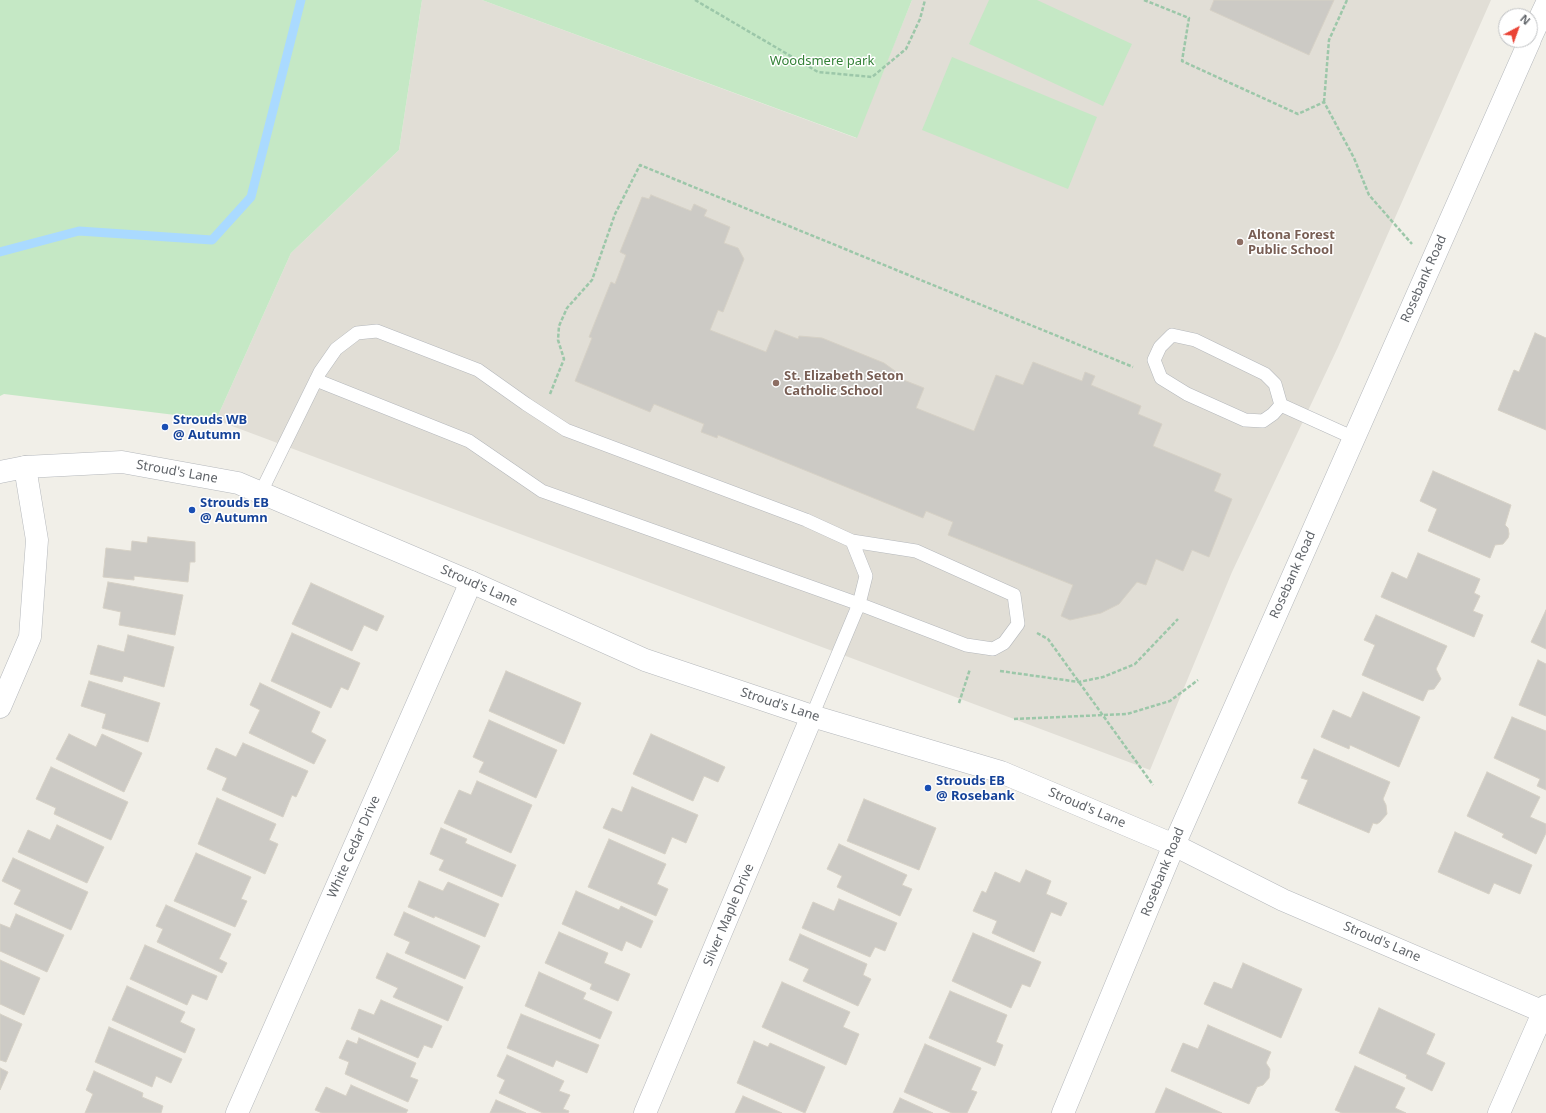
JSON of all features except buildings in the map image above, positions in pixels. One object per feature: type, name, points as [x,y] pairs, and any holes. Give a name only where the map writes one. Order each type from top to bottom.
[{"type":"street","name":"Rosebank Road","points":[[1538,22],[1546,5]]},
{"type":"street","name":"Rosebank Road","points":[[1063,1113],[1174,845],[1526,48]]},
{"type":"street","name":"Stroud's Lane","points":[[0,472],[25,467],[122,462],[238,483],[471,582],[645,660],[812,716],[1001,772],[1174,845],[1284,900],[1545,1010]]},
{"type":"street","points":[[0,707],[30,637],[37,540],[25,467]]},
{"type":"street","name":"White Cedar Drive","points":[[238,1113],[471,582]]},
{"type":"street","name":"Silver Maple Drive","points":[[645,1113],[812,716]]},
{"type":"street","points":[[1499,1113],[1545,1010]]},
{"type":"lane","points":[[261,492],[316,380],[336,349],[357,333],[377,331],[478,370],[566,430],[806,520],[852,541],[916,551],[1014,595],[1018,624],[1004,643],[993,650],[966,645],[859,604],[542,491],[469,440],[316,380]]},
{"type":"lane","points":[[1281,405],[1273,414],[1263,421],[1245,420],[1187,394],[1161,378],[1154,360],[1160,347],[1172,335],[1195,340],[1264,374],[1275,384],[1281,405],[1354,438]]},
{"type":"lane","points":[[812,716],[859,604],[866,576],[852,541]]},
{"type":"path","points":[[695,0],[818,72],[872,77],[906,49],[920,19],[925,0]]},
{"type":"path","points":[[1144,0],[1189,18],[1182,61],[1298,114],[1324,102]]},
{"type":"path","points":[[1346,0],[1329,40],[1324,102],[1354,158],[1369,195],[1430,265]]},
{"type":"path","points":[[543,414],[564,359],[558,340],[558,326],[567,308],[592,280],[615,214],[640,166],[1161,378]]},
{"type":"path","points":[[996,669],[1079,682],[1103,677],[1135,664],[1178,619]]},
{"type":"path","points":[[1018,624],[1048,639],[1153,785]]},
{"type":"path","points":[[959,703],[970,668]]},
{"type":"path","points":[[1014,719],[1126,714],[1170,701],[1198,680]]},
{"type":"shaded area","name":"St. Elizabeth Seton Catholic School","points":[[422,0],[482,0],[856,138],[912,0],[1491,0],[1338,347],[1232,572],[1150,770],[216,420],[291,253],[399,150]]},
{"type":"green space","points":[[0,0],[422,0],[399,150],[291,253],[216,420],[4,394],[0,396]]},
{"type":"green space","name":"Woodsmere park","points":[[482,0],[912,0],[857,138]]},
{"type":"green space","points":[[989,0],[1037,0],[1132,44],[1103,106],[969,44]]},
{"type":"green space","points":[[952,57],[1097,117],[1068,189],[922,130]]},
{"type":"waterway","points":[[0,252],[79,231],[212,240],[251,197],[301,0]]},
{"type":"place","name":"Altona Forest Public School","points":[[1240,242]]},
{"type":"place","name":"St. Elizabeth Seton Catholic School","points":[[776,383]]},
{"type":"place","name":"Strouds WB @ Autumn","points":[[165,427]]},
{"type":"place","name":"Strouds EB @ Autumn","points":[[192,510]]},
{"type":"place","name":"Strouds EB @ Rosebank","points":[[928,788]]}]
